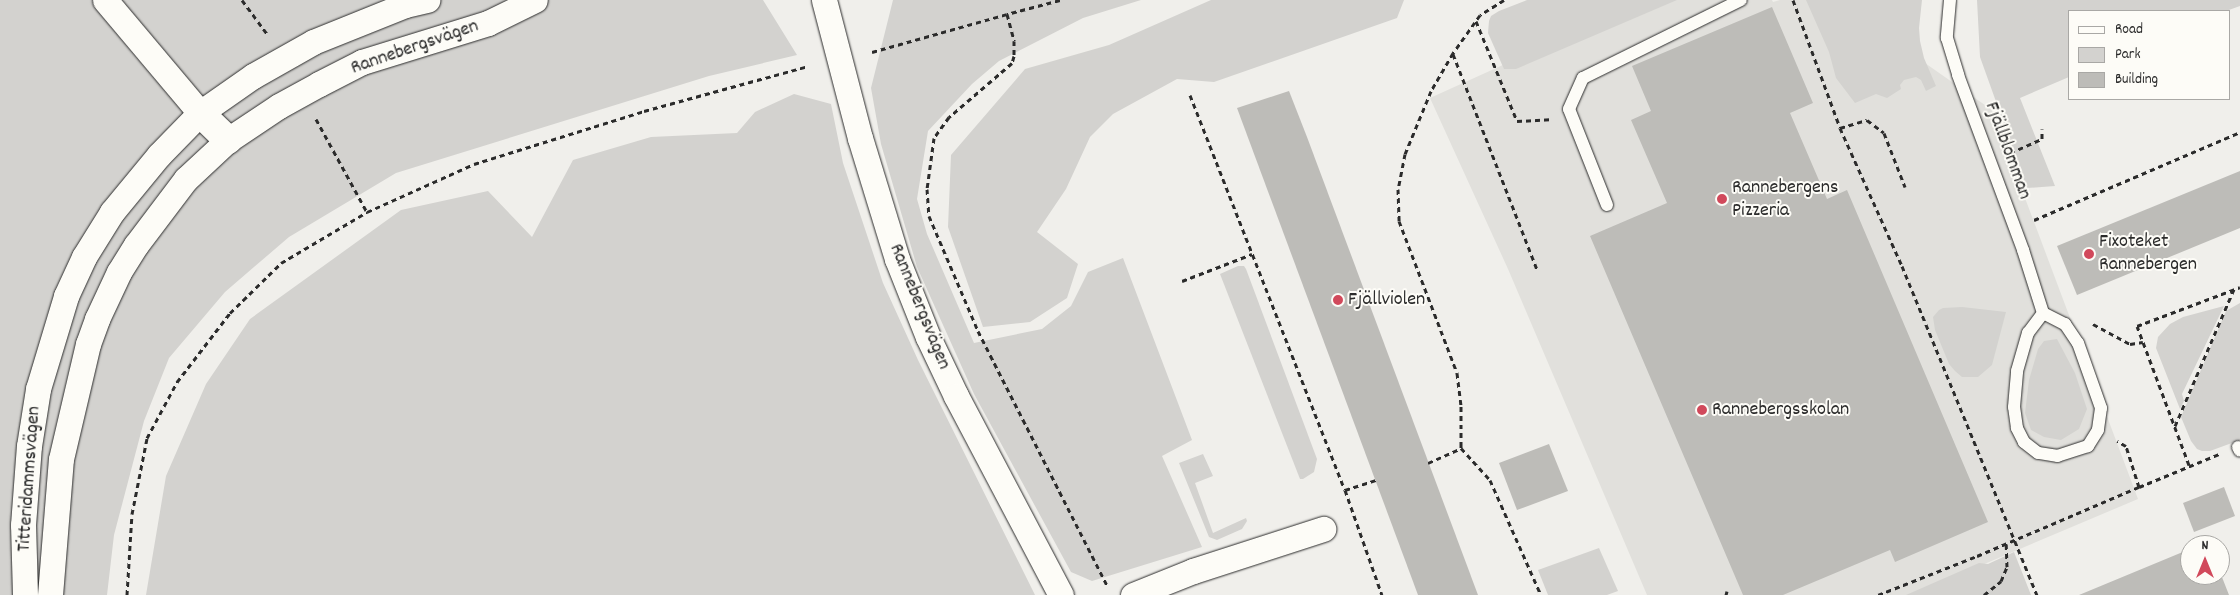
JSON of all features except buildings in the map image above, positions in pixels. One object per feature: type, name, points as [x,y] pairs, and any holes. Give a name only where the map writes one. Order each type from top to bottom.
[{"type":"street","points":[[106,0],[200,113],[228,140]]},
{"type":"street","name":"Rannebergsvägen","points":[[200,113],[254,76],[314,42],[405,5],[427,0]]},
{"type":"street","name":"Rannebergsvägen","points":[[228,140],[279,106],[362,62],[488,23],[535,0]]},
{"type":"street","name":"Rannebergsvägen","points":[[824,0],[836,52],[897,260],[928,337],[956,396],[1060,595]]},
{"type":"street","name":"Titteridammsvägen","points":[[25,595],[23,525],[29,446],[38,389],[66,296],[84,258],[112,212],[159,155],[200,113]]},
{"type":"street","name":"Titteridammsvägen","points":[[50,595],[61,458],[88,344],[97,319],[119,272],[136,245],[186,180],[228,140]]},
{"type":"street","points":[[1133,595],[1193,571],[1323,529]]},
{"type":"lane","points":[[1607,205],[1569,109],[1583,78],[1741,0]]},
{"type":"lane","name":"Fjällblomman","points":[[1950,0],[1947,38],[1958,75],[2016,230],[2043,313]]},
{"type":"lane","points":[[2043,313],[2065,324],[2078,343],[2101,408],[2098,430],[2088,446],[2058,456],[2038,454],[2024,442],[2017,428],[2014,407],[2017,371],[2028,333],[2043,313]]},
{"type":"path","points":[[242,0],[270,38]]},
{"type":"path","points":[[872,52],[1060,0]]},
{"type":"path","points":[[1504,0],[1480,15],[1453,53],[1430,91],[1405,154],[1398,188],[1399,222],[1457,373],[1461,406],[1461,448],[1490,480],[1541,595]]},
{"type":"path","points":[[1793,0],[1840,128],[1902,266],[2037,595]]},
{"type":"path","points":[[1007,14],[1014,41],[1012,63],[949,117],[934,138],[927,189],[929,216],[978,331],[1108,588]]},
{"type":"path","points":[[1476,20],[1517,121],[1572,118]]},
{"type":"path","points":[[1453,53],[1537,270]]},
{"type":"path","points":[[127,595],[132,514],[148,438],[177,382],[230,313],[280,262],[367,212],[474,164],[644,111],[808,66]]},
{"type":"path","points":[[1190,95],[1344,490],[1382,595]]},
{"type":"path","points":[[315,118],[367,212]]},
{"type":"path","points":[[1840,128],[1867,120],[1884,133],[1905,186]]},
{"type":"path","points":[[1991,161],[2042,139],[2042,129]]},
{"type":"path","points":[[2016,230],[2051,211],[2240,132]]},
{"type":"path","points":[[1182,281],[1252,254]]},
{"type":"path","points":[[2189,465],[2137,326],[2240,287]]},
{"type":"path","points":[[2175,426],[2234,289]]},
{"type":"path","points":[[2065,324],[2091,323],[2130,344],[2142,342]]},
{"type":"path","points":[[2098,430],[2126,446],[2139,487]]},
{"type":"path","points":[[1428,463],[1461,448]]},
{"type":"path","points":[[1878,595],[2006,544],[2189,465],[2239,449]]},
{"type":"path","points":[[1344,490],[1376,480]]},
{"type":"path","points":[[1984,595],[2000,581],[2007,567],[2006,544]]},
{"type":"path","points":[[1889,591],[1892,595]]},
{"type":"shaded area","points":[[1653,0],[1772,0],[1773,2],[1780,0],[1835,0],[1992,110],[2138,499],[1911,595],[1647,595],[1508,269],[1430,98],[1580,30]]},
{"type":"green space","points":[[0,0],[763,0],[797,55],[709,76],[396,173],[289,237],[225,292],[169,358],[144,421],[114,535],[107,595],[0,595]]},
{"type":"green space","points":[[893,0],[1141,0],[1083,18],[999,61],[972,84],[928,131],[917,199],[927,234],[974,343],[1042,329],[1071,306],[1088,272],[1123,258],[1192,440],[1162,456],[1202,547],[1092,581],[1071,572],[974,394],[917,267],[881,144],[871,88]]},
{"type":"green space","points":[[1211,0],[1404,0],[1397,18],[1214,82],[1177,79],[1113,114],[1090,137],[1066,189],[1037,232],[1078,264],[1067,298],[1030,322],[983,327],[948,227],[951,155],[1025,69],[1109,45]]},
{"type":"green space","points":[[1527,0],[1677,0],[1516,69],[1504,69],[1488,33],[1489,21],[1491,16],[1499,11]]},
{"type":"green space","points":[[1806,0],[1922,0],[1919,28],[1920,41],[1924,58],[1936,86],[1926,91],[1921,80],[1916,77],[1904,80],[1900,85],[1901,89],[1887,98],[1876,94],[1855,103],[1836,78],[1829,52]]},
{"type":"green space","points":[[1977,0],[2240,0],[2240,6],[2229,10],[2068,10],[2068,77],[2020,98],[2055,186],[2027,188],[1980,57]]},
{"type":"green space","points":[[794,94],[831,104],[843,163],[883,283],[918,360],[1035,595],[146,595],[166,476],[206,384],[250,319],[401,210],[488,191],[532,237],[573,160],[651,137],[737,133],[755,112]]},
{"type":"green space","points":[[1238,266],[1244,266],[1246,269],[1317,459],[1314,472],[1303,479],[1300,479],[1220,274]]},
{"type":"green space","points":[[2240,303],[2240,440],[2210,451],[2202,451],[2197,449],[2191,441],[2181,417],[2226,311]]},
{"type":"green space","points":[[2224,306],[2182,394],[2184,401],[2180,409],[2156,348],[2158,337],[2170,324],[2183,317]]},
{"type":"green space","points":[[1962,307],[2006,312],[1992,365],[1978,377],[1962,377],[1955,371],[1949,364],[1935,330],[1933,317],[1939,310]]},
{"type":"green space","points":[[2057,339],[2075,373],[2087,409],[2079,429],[2061,440],[2044,437],[2031,430],[2025,413],[2029,380],[2038,349],[2044,341]]},
{"type":"green space","points":[[1203,454],[1213,476],[1195,483],[1213,533],[1246,518],[1247,521],[1242,529],[1217,540],[1209,537],[1179,463]]},
{"type":"green space","points":[[1599,548],[1618,591],[1607,595],[1548,595],[1538,570]]},
{"type":"green space","points":[[2014,552],[2031,595],[1906,595],[1979,563],[1988,564]]},
{"type":"place","name":"Rannebergens Pizzeria","points":[[1722,199]]},
{"type":"place","name":"Fixoteket Rannebergen","points":[[2089,254]]},
{"type":"place","name":"Fjällviolen","points":[[1338,300]]},
{"type":"place","name":"Rannebergsskolan","points":[[1702,410]]}]
